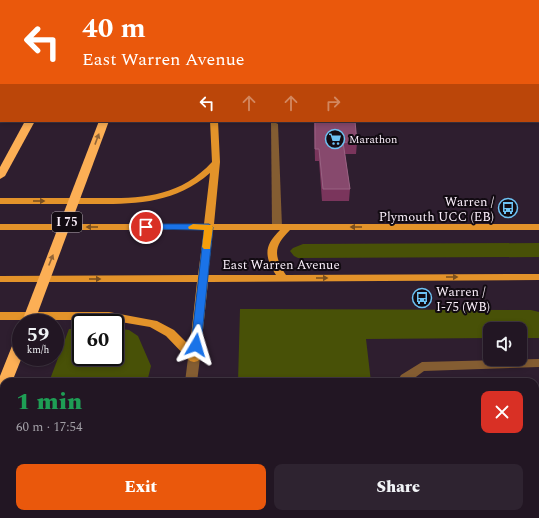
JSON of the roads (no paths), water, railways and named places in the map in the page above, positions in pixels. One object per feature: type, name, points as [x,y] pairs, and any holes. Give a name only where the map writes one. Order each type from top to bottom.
[{"type":"highway","points":[[0,176],[29,122]]},
{"type":"highway","name":"I 75","points":[[31,314],[104,122]]},
{"type":"highway","points":[[8,378],[12,366]]},
{"type":"main road","points":[[194,358],[216,162],[214,122]]},
{"type":"main road","points":[[0,201],[137,201],[160,198],[177,192],[208,173],[216,162]]},
{"type":"main road","points":[[0,227],[539,227]]},
{"type":"main road","points":[[282,278],[273,264],[271,250],[279,236],[288,227]]},
{"type":"main road","name":"East Warren Avenue","points":[[0,279],[539,277]]},
{"type":"main road","points":[[0,316],[109,316],[153,324],[170,333],[194,358]]},
{"type":"street","points":[[274,124],[278,227]]},
{"type":"street","points":[[192,378],[194,358]]},
{"type":"street","points":[[405,378],[422,367],[539,364]]},
{"type":"place","name":"Marathon","points":[[335,139]]},
{"type":"place","name":"Warren / Plymouth UCC (EB)","points":[[508,208]]},
{"type":"place","name":"Warren / I-75 (WB)","points":[[422,298]]}]
